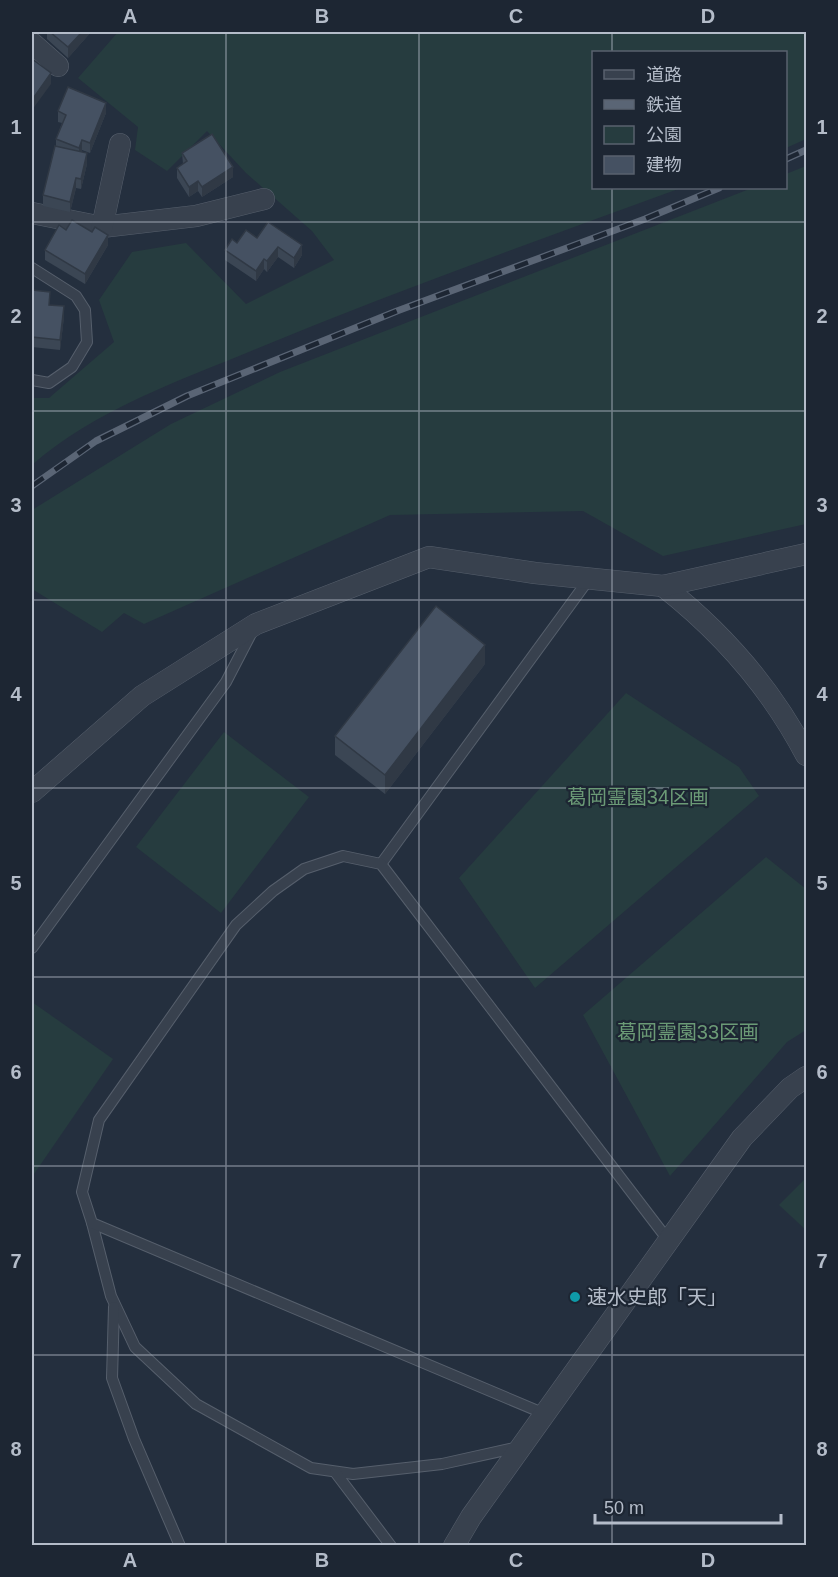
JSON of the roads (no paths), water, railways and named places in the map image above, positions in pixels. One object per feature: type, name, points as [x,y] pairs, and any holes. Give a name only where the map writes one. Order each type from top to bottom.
[{"type":"street","points":[[32,43],[58,66]]},
{"type":"street","points":[[102,227],[120,144]]},
{"type":"street","points":[[32,213],[102,227],[196,216],[264,199]]},
{"type":"street","points":[[32,792],[142,696],[256,624],[429,556],[589,579],[663,586],[807,554]]},
{"type":"street","points":[[663,586],[687,605],[767,690],[807,755]]},
{"type":"street","points":[[454,1545],[521,1447],[742,1138],[790,1088],[807,1077]]},
{"type":"lane","points":[[32,268],[76,296],[85,310],[87,342],[72,367],[49,383],[32,380]]},
{"type":"lane","points":[[381,864],[589,579]]},
{"type":"lane","points":[[32,948],[226,682],[256,624]]},
{"type":"lane","points":[[521,1447],[442,1464],[353,1474],[311,1468],[196,1404],[135,1347],[114,1303],[81,1192],[99,1120],[236,925],[273,891],[304,869],[343,856],[381,864],[668,1240]]},
{"type":"lane","points":[[92,1223],[545,1414]]},
{"type":"lane","points":[[114,1303],[112,1378],[134,1439],[180,1545]]},
{"type":"lane","points":[[335,1472],[391,1545]]},
{"type":"railway","points":[[787,159],[806,150]]},
{"type":"railway","points":[[32,486],[96,441],[187,396],[397,311],[645,219],[717,189]]},
{"type":"place","name":"速水史郎「天」","points":[[575,1297]]},
{"type":"park label","name":"葛岡霊園34区画","points":[[638,797]]},
{"type":"park label","name":"葛岡霊園33区画","points":[[688,1032]]}]
